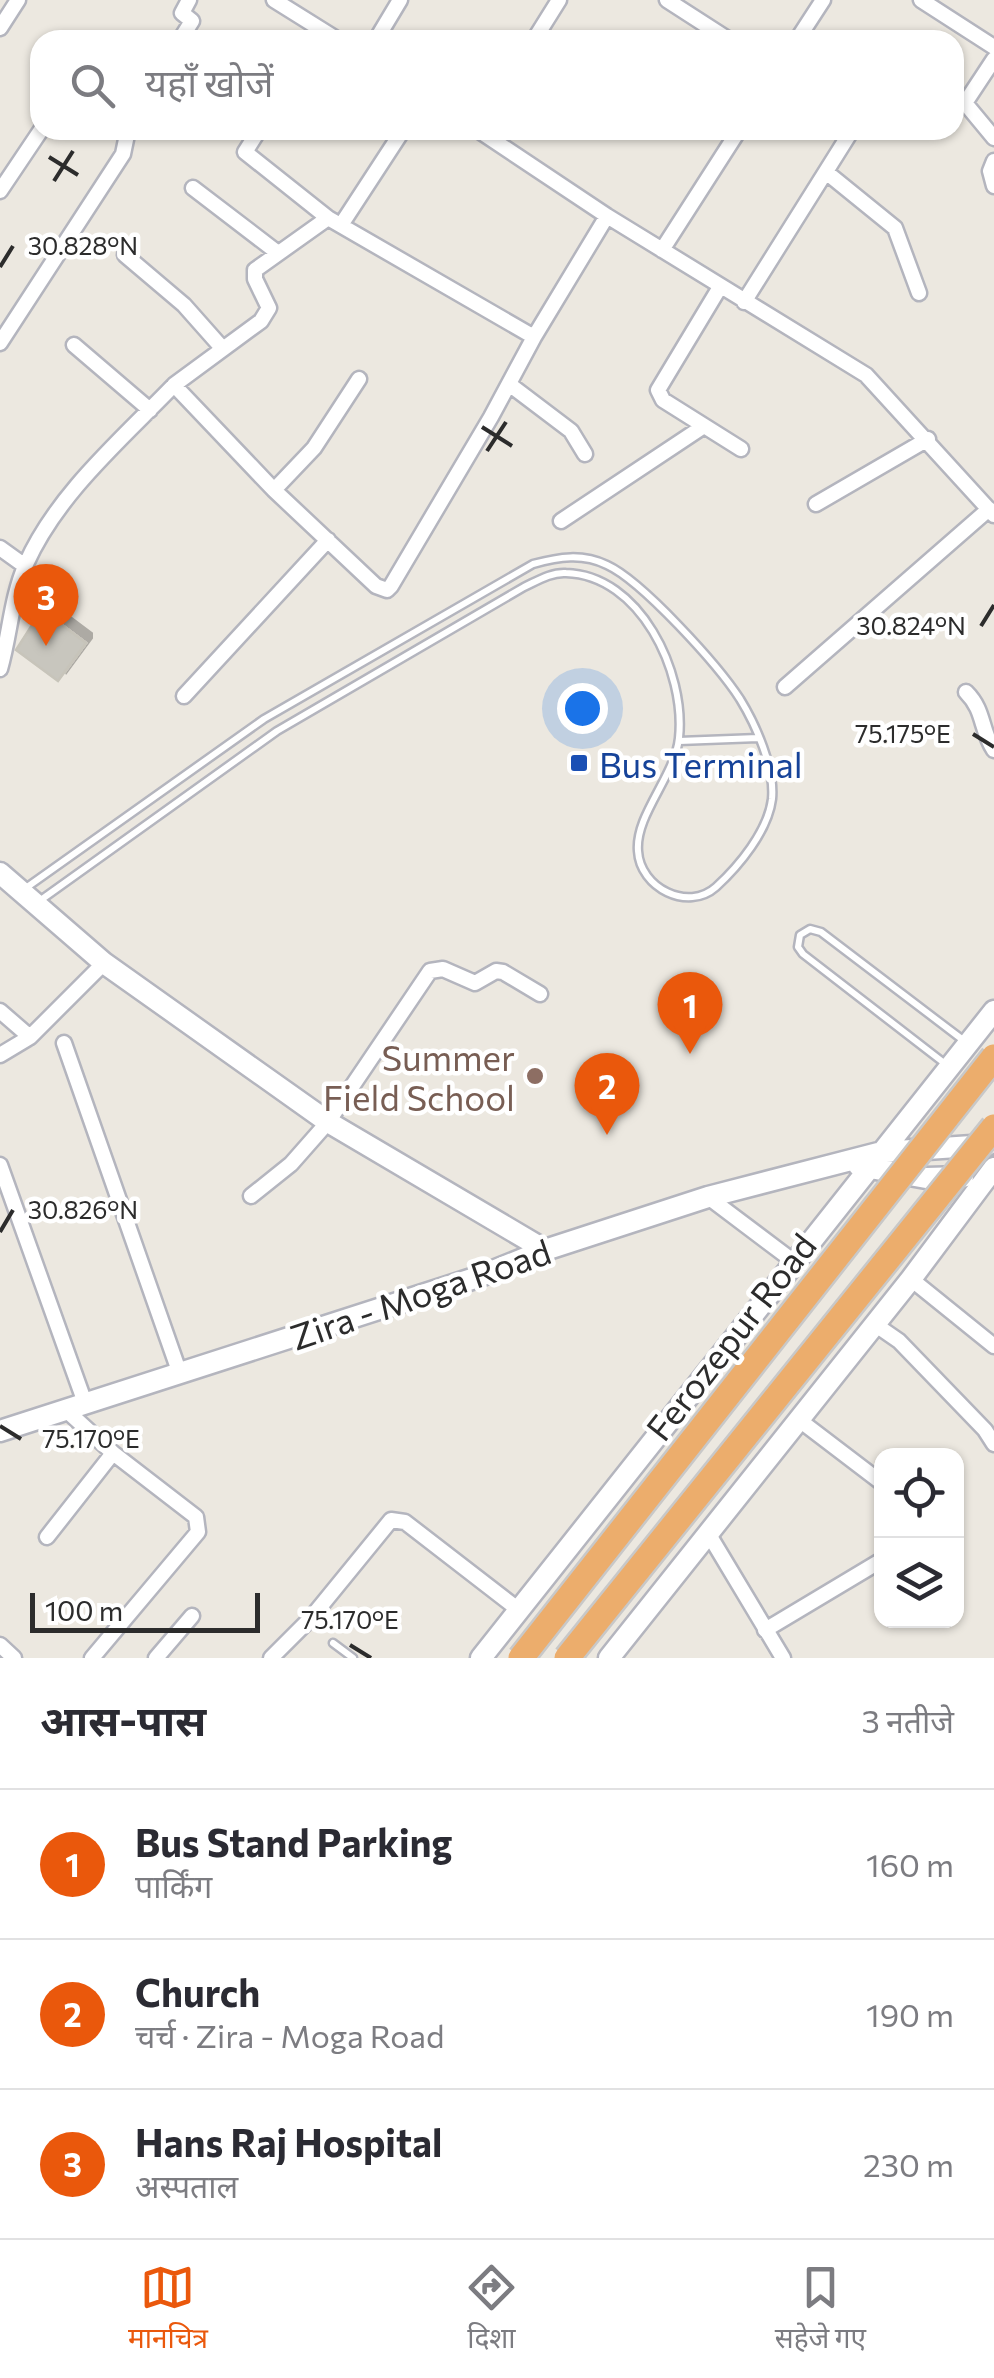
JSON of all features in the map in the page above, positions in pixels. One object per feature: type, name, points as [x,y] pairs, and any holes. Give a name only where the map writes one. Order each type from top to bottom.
[{"type":"highway","name":"Ferozepur Road","points":[[521,1658],[994,1057]]},
{"type":"highway","name":"Ferozepur Road","points":[[567,1658],[994,1127]]},
{"type":"street","points":[[0,28],[18,0]]},
{"type":"street","points":[[186,30],[192,20],[182,13],[189,0]]},
{"type":"street","points":[[274,0],[298,6],[315,30]]},
{"type":"street","points":[[382,30],[400,0]]},
{"type":"street","points":[[540,30],[558,0]]},
{"type":"street","points":[[668,0],[714,30]]},
{"type":"street","points":[[804,30],[823,0]]},
{"type":"street","points":[[921,0],[994,47]]},
{"type":"street","points":[[964,94],[994,59]]},
{"type":"street","points":[[964,105],[994,138]]},
{"type":"street","points":[[0,190],[33,140]]},
{"type":"street","points":[[0,343],[123,154],[126,140]]},
{"type":"street","points":[[253,140],[245,152],[335,221],[534,338]]},
{"type":"street","points":[[0,669],[2,645],[25,566],[49,520],[174,385],[266,314],[268,300],[253,275],[258,266],[335,221],[396,140]]},
{"type":"street","points":[[493,140],[720,287],[866,375],[992,512],[786,688]]},
{"type":"street","points":[[662,250],[733,140]]},
{"type":"street","points":[[744,302],[846,140]]},
{"type":"street","points":[[994,160],[990,171],[994,186]]},
{"type":"street","points":[[826,172],[895,228],[919,293]]},
{"type":"street","points":[[193,188],[278,253]]},
{"type":"street","points":[[174,385],[274,490],[376,586],[387,590],[608,216]]},
{"type":"street","points":[[125,254],[184,305],[223,348]]},
{"type":"street","points":[[720,287],[658,390],[663,400],[741,449]]},
{"type":"street","points":[[74,345],[150,410]]},
{"type":"street","points":[[274,490],[314,448],[359,379]]},
{"type":"street","points":[[509,384],[571,431],[585,454]]},
{"type":"street","points":[[561,521],[704,426]]},
{"type":"street","points":[[816,504],[928,439]]},
{"type":"street","points":[[184,696],[328,540]]},
{"type":"street","points":[[0,548],[25,566]]},
{"type":"street","points":[[966,692],[978,705],[994,750]]},
{"type":"street","points":[[0,872],[104,963],[328,1122],[545,1250]]},
{"type":"street","points":[[0,1055],[30,1037],[104,963]]},
{"type":"street","points":[[251,1196],[297,1158],[328,1122],[430,971],[443,968],[476,983],[496,971],[503,972],[540,994]]},
{"type":"street","points":[[481,1658],[994,1010]]},
{"type":"street","points":[[0,1011],[30,1037]]},
{"type":"street","points":[[64,1043],[180,1374]]},
{"type":"street","name":"Zira - Moga Road","points":[[0,1431],[708,1197],[842,1164],[994,1145]]},
{"type":"street","name":"Zira - Moga Road","points":[[875,1160],[949,1179],[994,1168]]},
{"type":"street","points":[[0,1165],[75,1407],[113,1453],[196,1517],[199,1528],[92,1658]]},
{"type":"street","points":[[609,1658],[911,1279],[994,1168]]},
{"type":"street","points":[[708,1197],[793,1262]]},
{"type":"street","points":[[911,1279],[994,1346]]},
{"type":"street","points":[[873,1323],[899,1341],[994,1444]]},
{"type":"street","points":[[798,1419],[874,1476]]},
{"type":"street","points":[[47,1537],[113,1453]]},
{"type":"street","points":[[271,1658],[310,1618],[391,1520],[404,1522],[519,1610]]},
{"type":"street","points":[[708,1533],[783,1658]]},
{"type":"street","points":[[765,1630],[874,1565]]},
{"type":"street","points":[[156,1658],[192,1616]]},
{"type":"street","points":[[0,1645],[14,1658]]},
{"type":"lane","points":[[570,556],[604,564],[634,582],[728,682],[750,716],[772,779],[768,814],[727,876],[711,892],[696,899],[684,899],[649,876],[638,850],[644,824],[667,779],[679,741],[678,707],[668,666],[638,610],[616,589],[590,577],[557,573],[524,587],[277,731],[29,897],[264,719],[534,564],[570,556]]},
{"type":"lane","points":[[679,741],[758,738]]},
{"type":"lane","points":[[949,1067],[803,954],[798,948],[800,935],[810,929],[821,932],[968,1044]]},
{"type":"lane","points":[[333,1643],[353,1658]]},
{"type":"building","points":[[30,601],[86,643],[58,681],[16,650],[34,622],[22,614]]},
{"type":"place","name":"Hans Raj Hospital","points":[[46,646]]},
{"type":"place","name":"Bus Terminal","points":[[579,763]]},
{"type":"place","name":"Bus Stand Parking","points":[[690,1054]]},
{"type":"place","name":"Summer Field School","points":[[535,1076]]},
{"type":"place","name":"Church","points":[[607,1135]]}]
